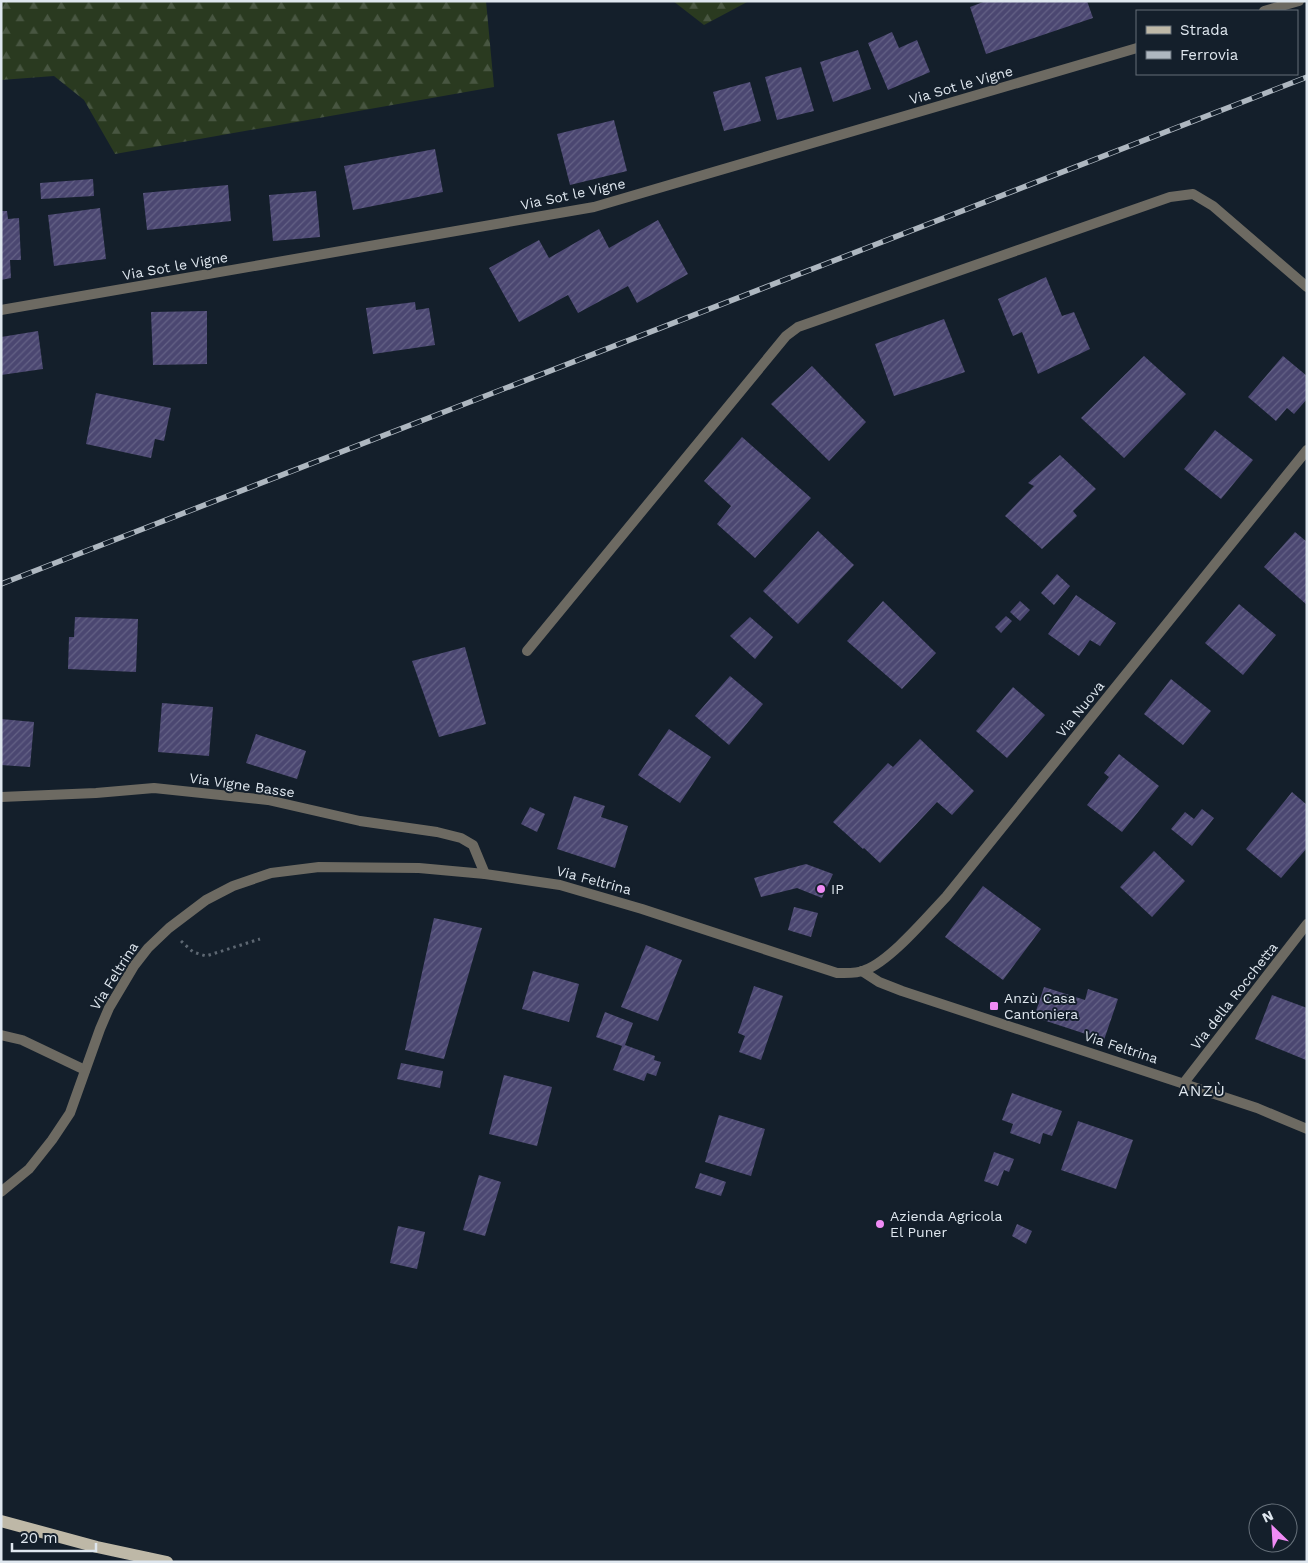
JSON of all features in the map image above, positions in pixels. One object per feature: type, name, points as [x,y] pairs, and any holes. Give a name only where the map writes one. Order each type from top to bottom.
[{"type":"main road","points":[[1,1521],[97,1547],[166,1562]]},
{"type":"street","points":[[1268,10],[1299,1]]},
{"type":"street","name":"Via Sot le Vigne","points":[[1,310],[594,207],[1136,48]]},
{"type":"street","points":[[527,651],[786,336],[798,327],[1170,197],[1193,194],[1213,206],[1307,286]]},
{"type":"street","name":"Via Nuova","points":[[862,972],[881,962],[946,898],[1307,450]]},
{"type":"street","name":"Via Vigne Basse","points":[[1,797],[96,794],[154,788],[268,800],[360,820],[438,832],[461,838],[473,845],[485,874]]},
{"type":"street","name":"Via Feltrina","points":[[1,1192],[29,1169],[70,1113],[100,1029],[121,987],[148,948],[169,928],[206,900],[232,886],[271,873],[319,867],[419,868],[485,874],[560,886],[642,909],[837,973],[862,972],[879,982],[902,991],[1256,1108],[1307,1129]]},
{"type":"street","name":"Via della Rocchetta","points":[[1183,1084],[1307,924]]},
{"type":"street","points":[[1,1035],[22,1040],[86,1070]]},
{"type":"path","points":[[169,928],[193,952],[202,955],[260,939]]},
{"type":"green space","points":[[1,1],[486,1],[494,87],[115,154],[84,100],[54,76],[1,80]]},
{"type":"green space","points":[[673,1],[749,1],[704,25]]},
{"type":"building","points":[[986,1],[1087,1],[1093,18],[986,54],[970,7]]},
{"type":"building","points":[[892,32],[899,48],[917,40],[930,72],[888,90],[868,43]]},
{"type":"building","points":[[858,50],[871,89],[833,102],[820,62]]},
{"type":"building","points":[[801,67],[814,111],[777,120],[765,77]]},
{"type":"building","points":[[750,82],[761,121],[724,131],[713,92]]},
{"type":"building","points":[[614,120],[627,171],[570,185],[557,134]]},
{"type":"building","points":[[435,149],[443,192],[353,210],[344,166]]},
{"type":"building","points":[[93,179],[94,196],[41,199],[40,183]]},
{"type":"building","points":[[228,185],[231,221],[147,230],[143,193]]},
{"type":"building","points":[[316,191],[320,237],[273,241],[269,195]]},
{"type":"building","points":[[100,208],[106,259],[54,266],[48,215]]},
{"type":"building","points":[[1,211],[7,211],[8,219],[19,218],[21,260],[10,260],[11,278],[1,280]]},
{"type":"building","points":[[658,220],[688,274],[637,303],[628,286],[578,313],[568,295],[519,322],[489,268],[539,240],[549,258],[599,229],[609,248]]},
{"type":"building","points":[[1046,277],[1062,316],[1074,312],[1090,349],[1038,374],[1022,332],[1013,336],[998,299]]},
{"type":"building","points":[[415,302],[416,310],[429,308],[435,345],[373,354],[366,308]]},
{"type":"building","points":[[207,311],[207,364],[153,365],[151,312]]},
{"type":"building","points":[[944,319],[965,372],[894,396],[875,344]]},
{"type":"building","points":[[38,331],[43,369],[1,375],[1,337]]},
{"type":"building","points":[[1144,356],[1186,394],[1124,458],[1081,418]]},
{"type":"building","points":[[1283,356],[1307,376],[1307,399],[1294,414],[1287,408],[1276,421],[1248,397]]},
{"type":"building","points":[[812,366],[866,422],[829,461],[771,404]]},
{"type":"building","points":[[96,393],[171,408],[164,441],[155,439],[151,458],[86,444]]},
{"type":"building","points":[[1215,430],[1253,460],[1221,499],[1184,469]]},
{"type":"building","points":[[742,437],[811,498],[755,558],[717,524],[731,506],[704,481]]},
{"type":"building","points":[[1060,455],[1096,489],[1073,511],[1077,516],[1042,549],[1005,516],[1034,486],[1028,483]]},
{"type":"building","points":[[818,531],[854,565],[798,624],[763,591]]},
{"type":"building","points":[[1295,532],[1307,542],[1307,605],[1264,567]]},
{"type":"building","points":[[1057,574],[1070,586],[1054,605],[1041,593]]},
{"type":"building","points":[[1076,595],[1116,623],[1100,646],[1090,640],[1079,656],[1048,634]]},
{"type":"building","points":[[883,601],[936,653],[902,689],[847,641]]},
{"type":"building","points":[[1020,601],[1030,610],[1020,621],[1010,612]]},
{"type":"building","points":[[1239,604],[1276,635],[1243,675],[1205,643]]},
{"type":"building","points":[[1006,616],[1012,621],[1001,633],[995,627]]},
{"type":"building","points":[[75,617],[138,619],[136,672],[68,669],[69,637],[74,637]]},
{"type":"building","points":[[750,617],[773,637],[755,659],[730,636]]},
{"type":"building","points":[[465,647],[486,724],[439,737],[412,661]]},
{"type":"building","points":[[730,676],[763,704],[729,745],[695,716]]},
{"type":"building","points":[[1171,679],[1211,711],[1183,745],[1144,714]]},
{"type":"building","points":[[1013,687],[1045,715],[1007,758],[976,731]]},
{"type":"building","points":[[162,703],[213,707],[209,756],[158,752]]},
{"type":"building","points":[[1,719],[34,722],[30,767],[1,765]]},
{"type":"building","points":[[669,729],[711,757],[680,803],[638,775]]},
{"type":"building","points":[[256,734],[306,751],[297,779],[246,763]]},
{"type":"building","points":[[920,739],[974,791],[952,815],[937,802],[880,863],[833,822],[888,763],[893,767]]},
{"type":"building","points":[[1119,754],[1159,786],[1122,832],[1087,805],[1109,777],[1104,773]]},
{"type":"building","points":[[1292,792],[1307,805],[1307,848],[1281,878],[1246,849]]},
{"type":"building","points":[[574,796],[605,806],[601,817],[628,826],[615,868],[557,849]]},
{"type":"building","points":[[530,807],[545,814],[537,832],[521,824]]},
{"type":"building","points":[[1202,809],[1214,818],[1192,846],[1171,829],[1185,812],[1194,819]]},
{"type":"building","points":[[1154,851],[1185,881],[1152,917],[1120,887]]},
{"type":"building","points":[[806,864],[833,874],[822,898],[797,888],[761,897],[754,878]]},
{"type":"building","points":[[983,886],[1041,929],[1003,980],[945,937]]},
{"type":"building","points":[[794,907],[818,913],[811,937],[788,930]]},
{"type":"building","points":[[434,918],[482,928],[444,1059],[405,1050]]},
{"type":"building","points":[[646,945],[682,960],[658,1021],[621,1007]]},
{"type":"building","points":[[533,971],[579,984],[569,1022],[522,1009]]},
{"type":"building","points":[[754,986],[783,996],[761,1060],[739,1052],[745,1036],[738,1033]]},
{"type":"building","points":[[1044,987],[1085,1000],[1088,989],[1118,999],[1104,1040],[1034,1017]]},
{"type":"building","points":[[1272,995],[1307,1008],[1306,1060],[1255,1039]]},
{"type":"building","points":[[605,1012],[633,1023],[625,1045],[655,1056],[654,1060],[661,1062],[656,1076],[647,1073],[644,1081],[613,1070],[622,1046],[596,1037]]},
{"type":"building","points":[[401,1063],[443,1071],[440,1088],[397,1079]]},
{"type":"building","points":[[504,1075],[552,1087],[537,1146],[489,1134]]},
{"type":"building","points":[[1012,1093],[1062,1111],[1052,1136],[1043,1133],[1040,1144],[1010,1133],[1013,1124],[1002,1120]]},
{"type":"building","points":[[719,1115],[765,1129],[751,1176],[705,1162]]},
{"type":"building","points":[[1078,1121],[1133,1140],[1116,1189],[1061,1170]]},
{"type":"building","points":[[994,1152],[1014,1159],[1009,1172],[1004,1170],[998,1186],[984,1181]]},
{"type":"building","points":[[700,1173],[726,1182],[721,1196],[695,1188]]},
{"type":"building","points":[[479,1175],[501,1182],[485,1236],[463,1230]]},
{"type":"building","points":[[1017,1224],[1032,1231],[1026,1244],[1012,1236]]},
{"type":"building","points":[[398,1226],[425,1232],[417,1269],[390,1263]]},
{"type":"railway","points":[[1,584],[1307,77]]},
{"type":"place","name":"IP","points":[[821,889]]},
{"type":"place","name":"Anzù Casa Cantoniera","points":[[994,1006]]},
{"type":"place","name":"Azienda Agricola El Puner","points":[[880,1224]]},
{"type":"district","name":"ANZÙ","points":[[1202,1090]]}]
